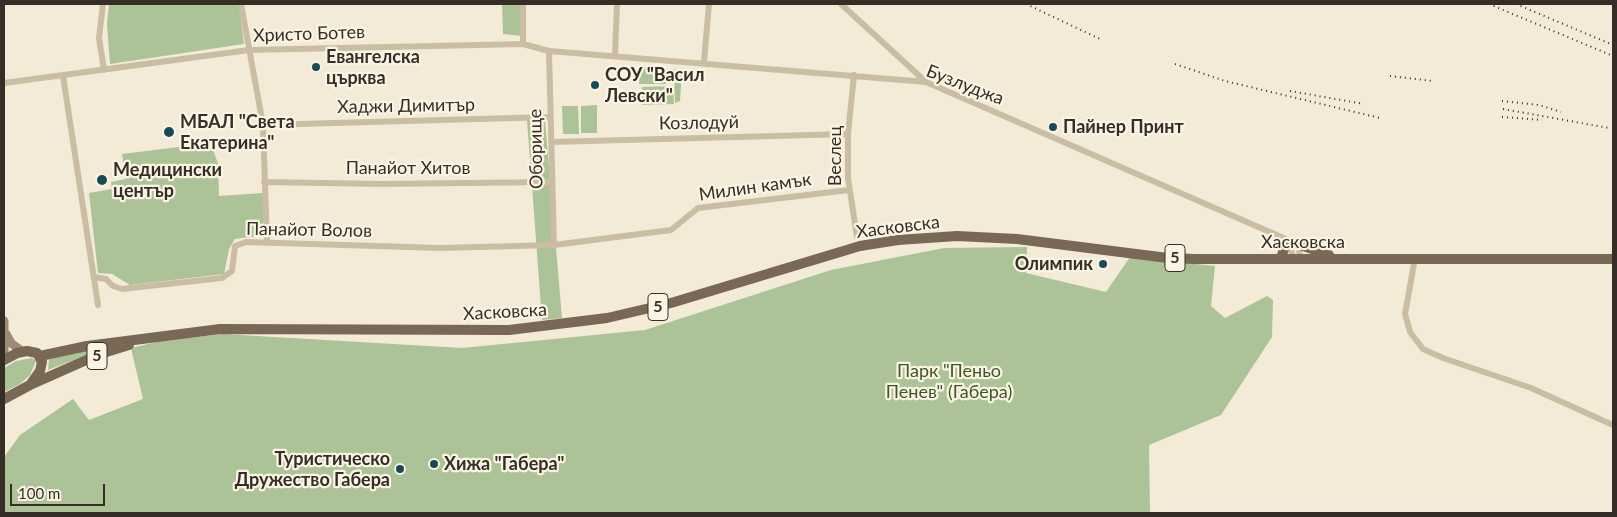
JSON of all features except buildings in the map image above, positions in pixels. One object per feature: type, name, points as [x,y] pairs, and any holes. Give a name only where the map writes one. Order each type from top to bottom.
[{"type":"main road","name":"Хасковска","points":[[40,356],[87,346],[167,335],[248,328],[450,331],[509,330],[560,325],[638,312],[846,250],[898,240],[957,236],[1007,239],[1168,258],[1613,259]]},
{"type":"main road","points":[[1281,258],[1286,241],[1347,258]]},
{"type":"main road","name":"Хасковска","points":[[30,384],[100,354],[167,335]]},
{"type":"main road","points":[[4,358],[23,352]]},
{"type":"main road","name":"5","points":[[5,399],[30,384],[42,366],[40,356],[33,352],[23,352]]},
{"type":"street","points":[[103,4],[99,38],[104,70]]},
{"type":"street","points":[[241,4],[263,125],[267,243]]},
{"type":"street","points":[[523,4],[523,44]]},
{"type":"street","points":[[616,4],[616,55]]},
{"type":"street","points":[[704,62],[709,4]]},
{"type":"street","points":[[841,4],[926,82]]},
{"type":"street","name":"Христо Ботев","points":[[4,83],[248,50],[523,44],[549,51],[616,55]]},
{"type":"street","name":"Оборище","points":[[549,51],[554,245]]},
{"type":"street","name":"Бузлуджа","points":[[616,55],[926,82],[1286,241]]},
{"type":"street","name":"Веслец","points":[[854,75],[848,134],[849,190],[858,237]]},
{"type":"street","points":[[63,76],[98,305]]},
{"type":"street","name":"Хаджи Димитър","points":[[263,125],[550,117]]},
{"type":"street","name":"Козлодуй","points":[[551,142],[848,134]]},
{"type":"street","name":"Панайот Хитов","points":[[264,182],[381,184],[551,182]]},
{"type":"street","name":"Милин камък","points":[[554,245],[671,230],[698,208],[849,190]]},
{"type":"street","points":[[1286,241],[1296,258]]},
{"type":"street","name":"Панайот Волов","points":[[94,277],[106,279],[117,288],[122,289],[222,278],[232,271],[235,246],[246,242],[441,248],[554,245]]},
{"type":"street","points":[[1415,258],[1405,314],[1410,332],[1422,349],[1531,388],[1613,425]]},
{"type":"street","points":[[4,322],[4,358]]},
{"type":"street","points":[[5,333],[11,343],[23,352]]},
{"type":"green space","points":[[109,4],[239,4],[244,44],[110,64],[107,25]]},
{"type":"green space","points":[[502,4],[523,4],[523,36],[503,34]]},
{"type":"green space","points":[[640,67],[682,70],[680,101],[675,103],[674,74],[666,74],[666,84],[639,84]]},
{"type":"green space","points":[[673,86],[674,104],[642,105],[642,87]]},
{"type":"green space","points":[[597,105],[597,133],[581,133],[581,106]]},
{"type":"green space","points":[[562,106],[578,106],[579,134],[563,134]]},
{"type":"green space","points":[[527,120],[545,120],[562,318],[542,320]]},
{"type":"green space","points":[[211,143],[218,164],[219,196],[264,193],[266,235],[235,239],[229,249],[224,274],[130,285],[112,274],[98,273],[89,193],[112,189],[111,182],[126,179],[122,154]]},
{"type":"green space","name":"Парк \"Пеньо Пенев\" (Габера)","points":[[1027,247],[1026,273],[1106,292],[1130,257],[1215,266],[1211,306],[1225,318],[1267,296],[1273,300],[1272,337],[1221,415],[1149,445],[1150,513],[4,513],[4,457],[20,435],[73,399],[89,420],[143,399],[131,348],[161,341],[223,334],[462,348],[645,330],[831,270],[944,248]]},
{"type":"green space","points":[[109,346],[48,370],[49,359]]},
{"type":"green space","points":[[32,358],[36,361],[30,375],[20,384],[4,392],[4,368],[16,361]]},
{"type":"railway","points":[[1026,4],[1100,39]]},
{"type":"railway","points":[[1489,4],[1613,56]]},
{"type":"railway","points":[[1516,4],[1613,45]]},
{"type":"railway","points":[[1175,64],[1225,81],[1380,118]]},
{"type":"railway","points":[[1390,76],[1433,81]]},
{"type":"railway","points":[[1290,91],[1364,104]]},
{"type":"railway","points":[[1502,101],[1539,105],[1561,112]]},
{"type":"railway","points":[[1503,109],[1609,128]]},
{"type":"railway","points":[[1502,117],[1542,120]]},
{"type":"place","name":"Евангелска църква","points":[[316,67]]},
{"type":"place","name":"СОУ \"Васил Левски\"","points":[[595,85]]},
{"type":"place","name":"Пайнер Принт","points":[[1053,127]]},
{"type":"place","name":"МБАЛ \"Света Екатерина\"","points":[[169,132]]},
{"type":"place","name":"Медицински център","points":[[102,180]]},
{"type":"place","name":"Олимпик","points":[[1103,264]]},
{"type":"place","name":"Хижа \"Габера\"","points":[[434,464]]},
{"type":"place","name":"Туристическо Дружество Габера","points":[[400,469]]}]
